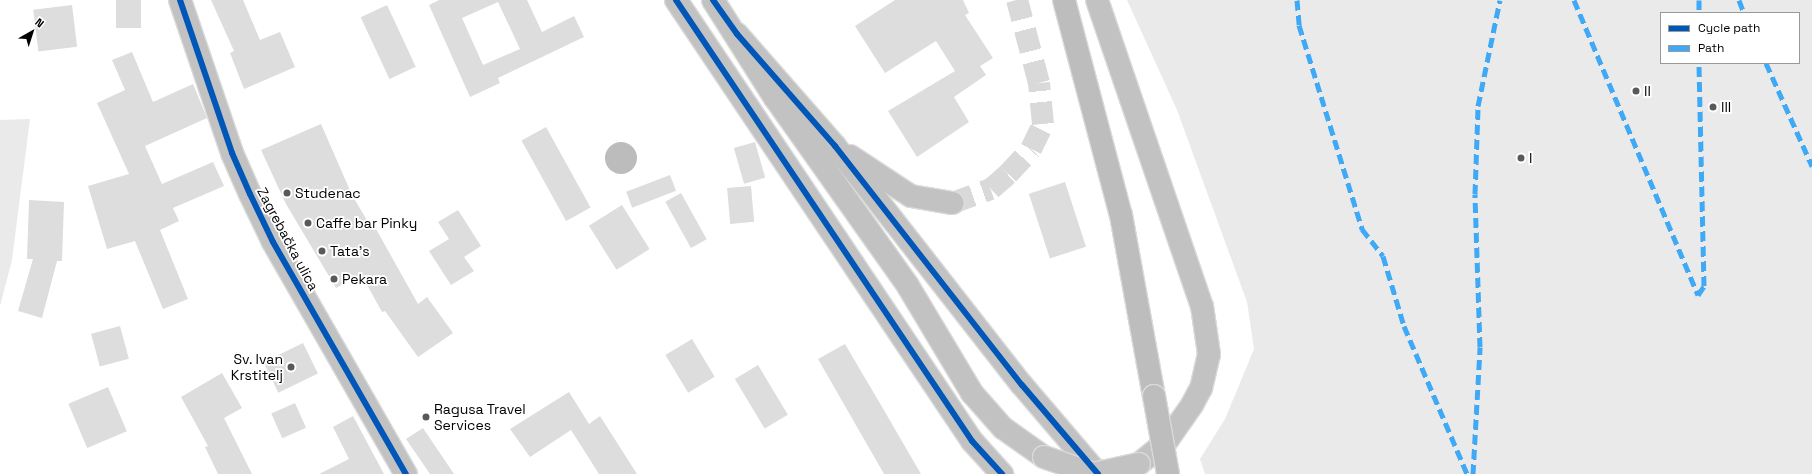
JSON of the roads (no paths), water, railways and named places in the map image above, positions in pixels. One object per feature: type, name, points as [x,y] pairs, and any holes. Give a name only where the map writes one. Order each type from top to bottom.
[{"type":"main road","name":"Zagrebačka ulica","points":[[180,0],[232,153],[250,194],[273,242],[406,474]]},
{"type":"main road","points":[[676,0],[972,441],[1002,474]]},
{"type":"main road","points":[[713,0],[737,34],[775,98],[908,286],[972,393],[1003,428],[1044,457],[1093,474],[1139,464],[1166,442],[1192,405],[1201,388],[1209,354],[1202,306],[1097,0]]},
{"type":"main road","points":[[1064,0],[1121,215],[1168,474]]},
{"type":"main road","points":[[737,34],[835,146],[1012,373],[1098,474]]},
{"type":"main road","points":[[835,146],[911,196],[952,203]]},
{"type":"tunnel","points":[[952,203],[991,189],[1008,174],[1031,149],[1043,124],[1039,83],[1017,0]]},
{"type":"place","name":"II","points":[[1636,91]]},
{"type":"place","name":"III","points":[[1713,107]]},
{"type":"place","name":"I","points":[[1521,158]]},
{"type":"place","name":"Studenac","points":[[287,193]]},
{"type":"place","name":"Caffe bar Pinky","points":[[308,223]]},
{"type":"place","name":"Tata's","points":[[322,251]]},
{"type":"place","name":"Pekara","points":[[334,279]]},
{"type":"place","name":"Sv. Ivan Krstitelj","points":[[291,367]]},
{"type":"place","name":"Ragusa Travel Services","points":[[426,417]]}]
